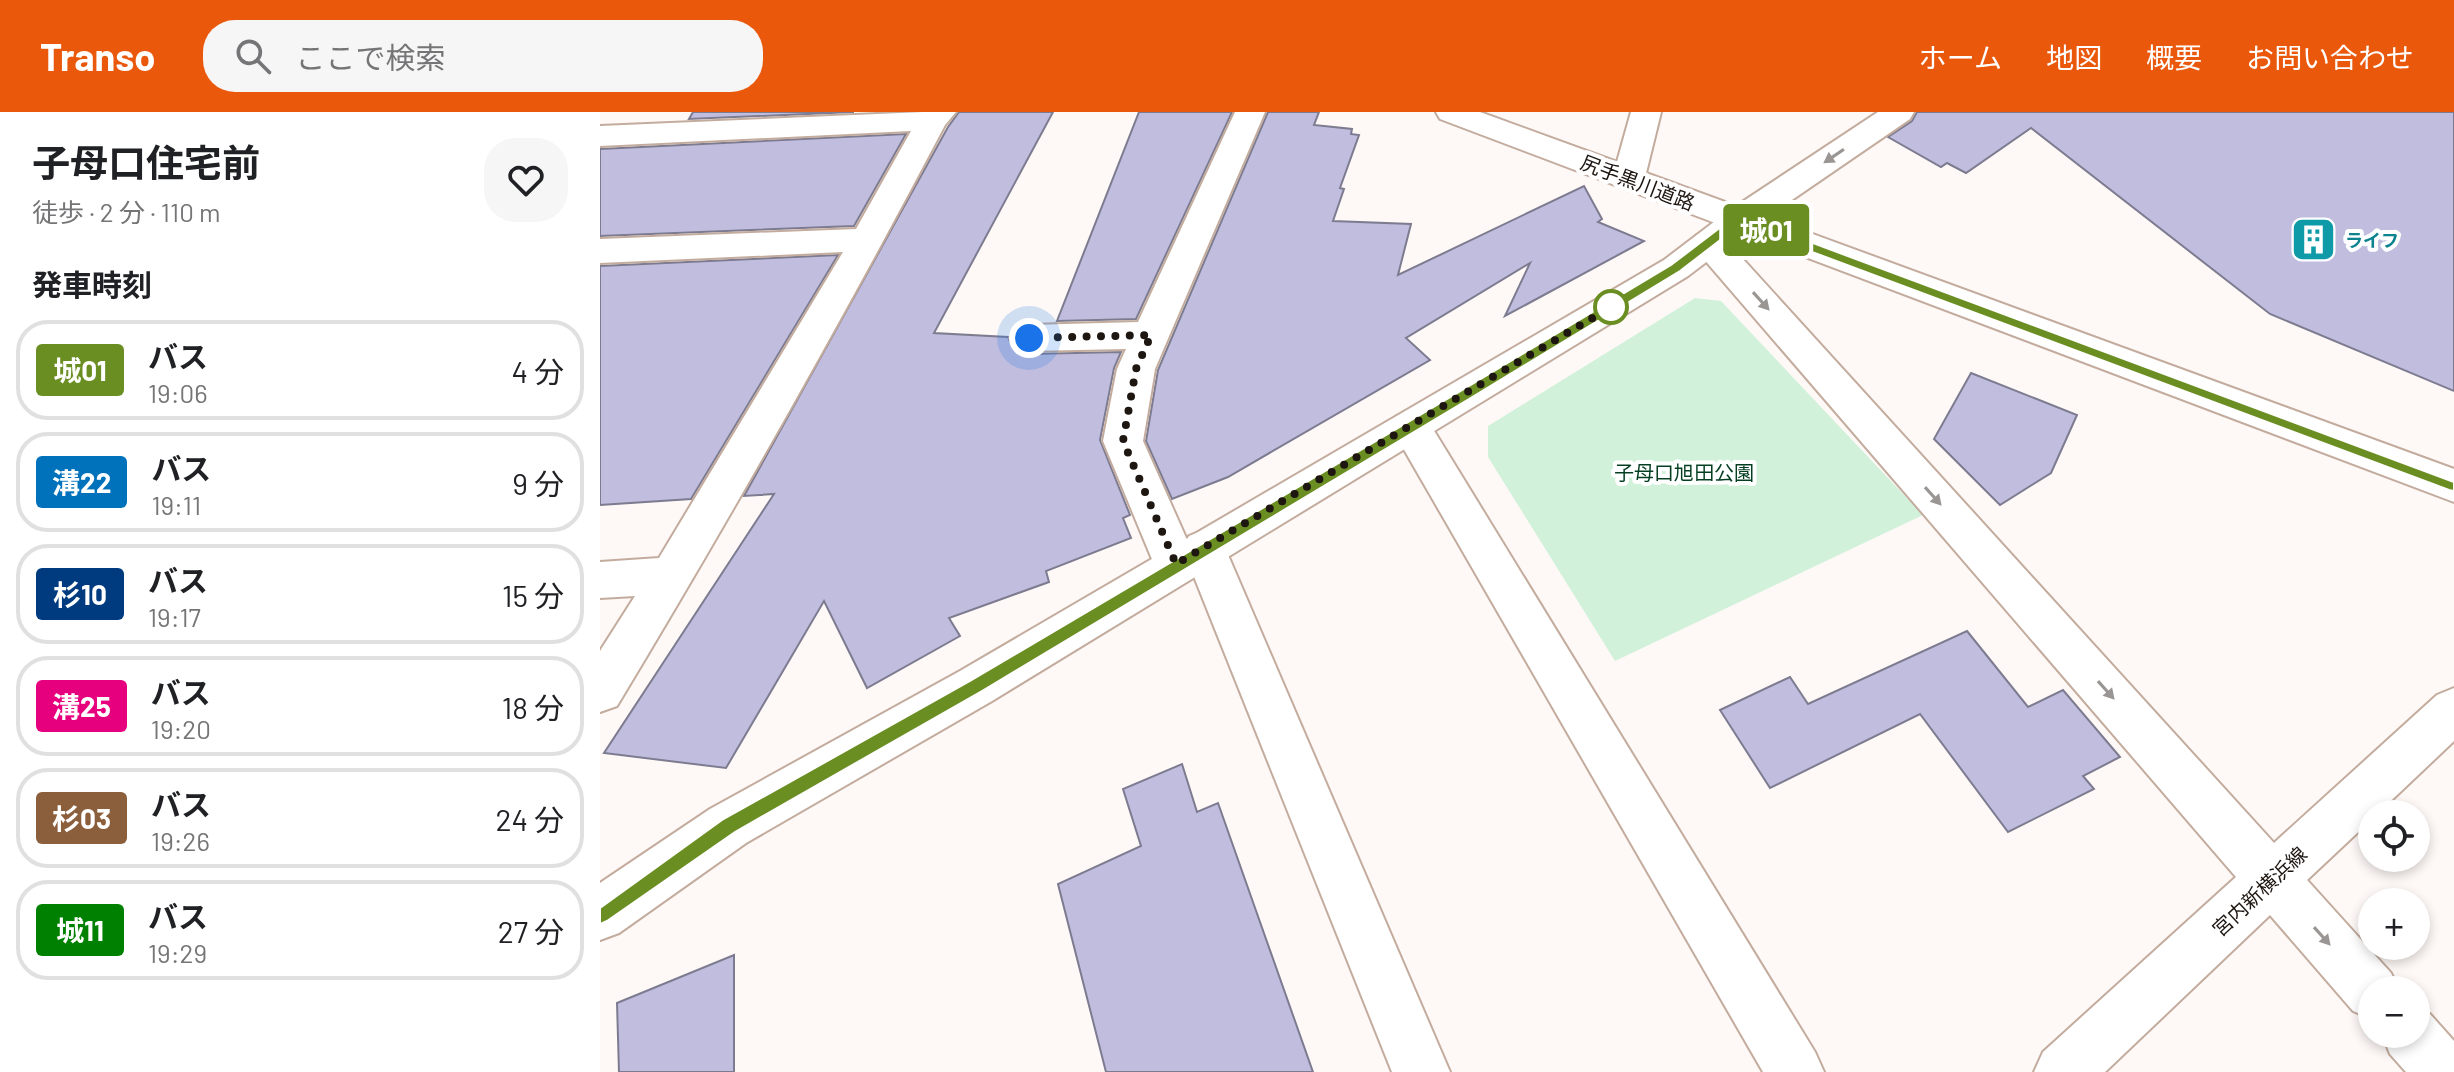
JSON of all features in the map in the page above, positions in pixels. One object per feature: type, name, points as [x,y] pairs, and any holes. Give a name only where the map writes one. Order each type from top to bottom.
[{"type":"street","points":[[1250,112],[1136,369],[1123,441],[1190,556],[1421,1072]]},
{"type":"street","name":"尻手黒川道路","points":[[1451,112],[1629,178],[1724,231],[2454,486]]},
{"type":"street","points":[[1629,178],[1646,112]]},
{"type":"street","points":[[600,914],[728,826],[962,694],[1676,268],[1724,231],[1899,112]]},
{"type":"street","points":[[600,136],[936,116]]},
{"type":"street","points":[[600,691],[673,575],[869,240],[936,116]]},
{"type":"street","points":[[1724,231],[2272,880],[2358,976]]},
{"type":"street","points":[[600,251],[869,240]]},
{"type":"street","points":[[1029,338],[1151,335]]},
{"type":"street","points":[[1411,427],[1795,1072]]},
{"type":"street","points":[[600,580],[673,575]]},
{"type":"street","name":"宮内新横浜線","points":[[2063,1072],[2454,710]]},
{"type":"street","points":[[2422,1048],[2443,1072]]},
{"type":"green space","name":"子母口旭田公園","points":[[1695,298],[1721,301],[1923,515],[1615,661],[1488,457],[1488,426]]},
{"type":"building","points":[[693,112],[854,112],[689,119]]},
{"type":"building","points":[[959,112],[1053,112],[934,333],[1008,337],[1014,349],[1029,354],[1121,352],[1114,368],[1100,440],[1130,515],[1123,518],[1131,538],[1046,571],[1049,582],[949,618],[960,636],[867,688],[824,601],[726,768],[604,753],[774,494],[744,496]]},
{"type":"building","points":[[1139,112],[1232,112],[1136,319],[1057,321]]},
{"type":"building","points":[[1268,112],[1319,112],[1314,125],[1352,129],[1351,134],[1359,135],[1340,188],[1344,189],[1333,221],[1411,224],[1398,275],[1584,186],[1602,219],[1598,222],[1644,241],[1505,316],[1530,263],[1406,338],[1430,360],[1228,477],[1172,499],[1146,441],[1158,370]]},
{"type":"building","name":"ライフ","points":[[1917,112],[2454,112],[2454,391],[2270,314],[2031,128],[1966,173],[1947,163],[1941,167],[1888,137],[1912,121]]},
{"type":"building","points":[[906,134],[854,226],[600,236],[600,149]]},
{"type":"building","points":[[838,255],[691,499],[600,505],[600,266]]},
{"type":"building","points":[[1971,373],[2077,415],[2051,473],[2000,505],[1934,439]]},
{"type":"building","points":[[1967,631],[2028,707],[2063,690],[2120,757],[2083,776],[2094,789],[2008,832],[1920,714],[1770,788],[1720,710],[1790,677],[1808,704]]},
{"type":"building","points":[[1182,764],[1197,812],[1218,803],[1313,1072],[1106,1072],[1058,884],[1141,846],[1123,789]]},
{"type":"building","points":[[734,955],[734,1072],[619,1072],[617,1003]]},
{"type":"bus line","name":"城01","points":[[600,914],[728,826],[976,686],[1176,564],[1411,427],[1676,268],[1739,220],[2454,486]]},
{"type":"place","name":"ライフ","points":[[2314,240]]},
{"type":"route","points":[[1029,338],[1151,335],[1136,369],[1123,441],[1176,564],[1623,300],[1611,307]]}]
